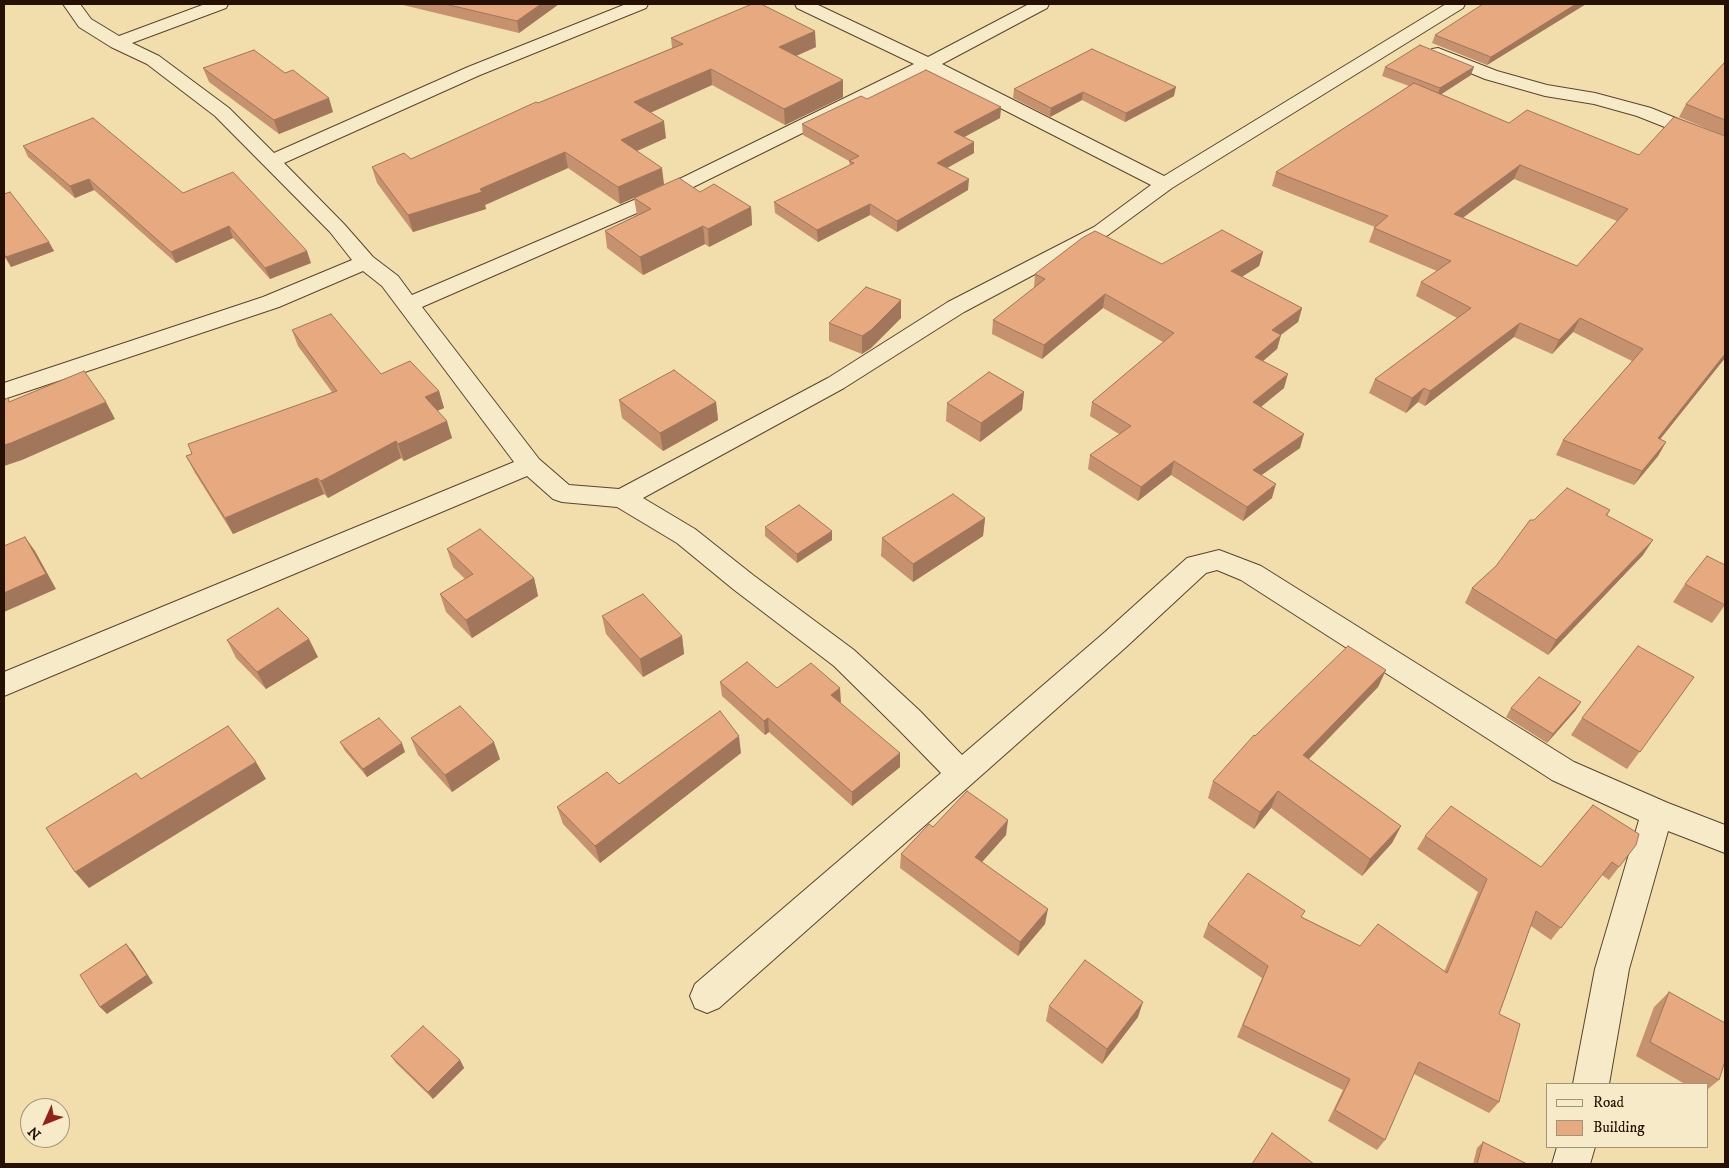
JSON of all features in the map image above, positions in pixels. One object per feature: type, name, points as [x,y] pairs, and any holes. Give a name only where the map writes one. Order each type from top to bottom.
[{"type":"street","points":[[71,4],[85,23],[117,44],[153,60],[222,112],[337,228],[365,262],[390,281],[530,465],[562,493],[623,498],[686,536],[743,582],[844,658],[909,720],[961,774]]},
{"type":"street","points":[[117,44],[220,4]]},
{"type":"street","points":[[271,162],[474,71],[640,4]]},
{"type":"street","points":[[803,4],[928,64],[1165,184]]},
{"type":"street","points":[[408,305],[662,195],[928,64],[1041,4]]},
{"type":"street","points":[[623,498],[836,384],[956,307],[1101,231],[1165,184],[1457,4]]},
{"type":"street","points":[[1402,39],[1491,75],[1546,90],[1595,98],[1644,112],[1725,145]]},
{"type":"street","points":[[4,391],[271,302],[365,262]]},
{"type":"street","points":[[4,684],[530,465]]},
{"type":"street","points":[[706,996],[1115,640],[1197,565],[1219,560],[1251,573],[1563,772],[1656,813],[1725,839]]},
{"type":"street","points":[[1591,1083],[1612,969],[1656,813]]},
{"type":"street","points":[[1571,1164],[1576,1148]]},
{"type":"building","points":[[445,4],[541,4],[517,21]]},
{"type":"building","points":[[752,4],[761,4],[815,31],[779,47],[843,80],[784,109],[711,69],[634,102],[664,121],[621,140],[662,168],[618,187],[565,152],[480,189],[482,192],[408,215],[372,167],[404,153],[411,159],[536,102],[538,103],[683,44],[671,38]]},
{"type":"building","points":[[1483,4],[1576,4],[1491,57],[1435,35]]},
{"type":"building","points":[[1420,45],[1474,67],[1440,88],[1385,67]]},
{"type":"building","points":[[1092,49],[1176,87],[1126,113],[1083,92],[1051,108],[1014,89]]},
{"type":"building","points":[[254,50],[285,73],[293,70],[329,98],[274,120],[203,68]]},
{"type":"building","points":[[1725,63],[1725,120],[1686,104]]},
{"type":"building","points":[[926,70],[1001,107],[954,132],[974,142],[937,163],[969,179],[897,221],[870,204],[817,230],[774,202],[854,163],[849,161],[859,156],[802,124],[861,96],[867,99]]},
{"type":"building","points":[[1414,83],[1509,123],[1527,110],[1639,155],[1674,117],[1725,136],[1725,354],[1658,438],[1666,442],[1642,471],[1563,440],[1643,349],[1580,318],[1559,340],[1520,323],[1430,391],[1424,388],[1412,398],[1375,379],[1471,308],[1421,282],[1451,261],[1374,228],[1388,216],[1276,172]],"holes":[[[1520,165],[1628,209],[1577,266],[1454,214]]]},
{"type":"building","points":[[93,118],[183,193],[233,172],[307,251],[265,268],[229,226],[171,252],[89,179],[70,186],[23,146]]},
{"type":"building","points":[[679,178],[700,192],[714,184],[751,207],[708,229],[703,226],[640,257],[605,231],[651,209],[634,198]]},
{"type":"building","points":[[10,192],[49,242],[6,257],[4,254],[4,194]]},
{"type":"building","points":[[1222,230],[1263,252],[1231,271],[1302,308],[1272,330],[1281,335],[1255,357],[1288,374],[1253,402],[1304,434],[1253,470],[1276,484],[1247,507],[1174,461],[1141,487],[1090,455],[1131,426],[1092,402],[1174,333],[1105,294],[1044,345],[993,320],[1045,279],[1035,274],[1082,238],[1095,231],[1162,264]]},
{"type":"building","points":[[866,287],[901,300],[871,330],[862,336],[829,323]]},
{"type":"building","points":[[331,314],[381,374],[410,361],[439,391],[425,397],[447,421],[398,444],[396,441],[321,481],[317,478],[225,518],[186,456],[192,454],[188,444],[337,391],[292,330]]},
{"type":"building","points":[[674,370],[716,402],[660,433],[619,400]]},
{"type":"building","points":[[84,371],[106,402],[4,445],[4,400],[8,398],[9,402]]},
{"type":"building","points":[[989,372],[1024,392],[981,423],[947,403]]},
{"type":"building","points":[[1567,488],[1610,510],[1606,515],[1653,540],[1556,640],[1472,588],[1496,566],[1530,520],[1534,520]]},
{"type":"building","points":[[953,494],[985,518],[913,564],[882,538]]},
{"type":"building","points":[[799,505],[832,531],[797,554],[765,527]]},
{"type":"building","points":[[480,529],[534,578],[466,620],[440,594],[473,574],[447,549]]},
{"type":"building","points":[[25,537],[46,574],[4,593],[4,546]]},
{"type":"building","points":[[1707,556],[1725,565],[1725,605],[1685,584]]},
{"type":"building","points":[[643,594],[682,636],[640,659],[602,616]]},
{"type":"building","points":[[278,608],[309,639],[257,672],[227,640]]},
{"type":"building","points":[[1348,646],[1386,670],[1303,755],[1401,826],[1370,859],[1278,791],[1260,812],[1213,781],[1254,735]]},
{"type":"building","points":[[1638,646],[1694,677],[1640,752],[1582,718]]},
{"type":"building","points":[[747,662],[777,688],[811,663],[840,688],[831,695],[900,753],[852,792],[768,718],[764,721],[720,682]]},
{"type":"building","points":[[1539,677],[1581,702],[1553,734],[1511,708]]},
{"type":"building","points":[[460,706],[494,742],[445,775],[411,738]]},
{"type":"building","points":[[720,711],[739,736],[595,846],[557,807],[607,772],[619,784]]},
{"type":"building","points":[[379,718],[402,743],[363,769],[340,742]]},
{"type":"building","points":[[228,726],[256,762],[75,872],[46,828],[136,773],[141,779]]},
{"type":"building","points":[[967,791],[1008,820],[975,857],[1048,909],[1020,942],[901,854],[929,824],[933,827]]},
{"type":"building","points":[[1593,805],[1639,834],[1636,845],[1619,867],[1612,862],[1561,928],[1536,911],[1499,1014],[1520,1024],[1499,1102],[1419,1062],[1385,1140],[1335,1110],[1350,1079],[1243,1025],[1268,966],[1208,924],[1248,873],[1305,911],[1301,917],[1360,946],[1378,924],[1447,973],[1487,879],[1425,836],[1451,806],[1541,867]]},
{"type":"building","points":[[126,944],[147,975],[100,1007],[80,975]]},
{"type":"building","points":[[1085,960],[1143,1002],[1107,1049],[1049,1006]]},
{"type":"building","points":[[1669,992],[1725,1023],[1725,1061],[1719,1080],[1650,1042]]},
{"type":"building","points":[[423,1026],[460,1060],[428,1092],[391,1056]]},
{"type":"building","points":[[1272,1133],[1314,1164],[1252,1164]]},
{"type":"building","points":[[1483,1142],[1527,1164],[1477,1164]]}]
